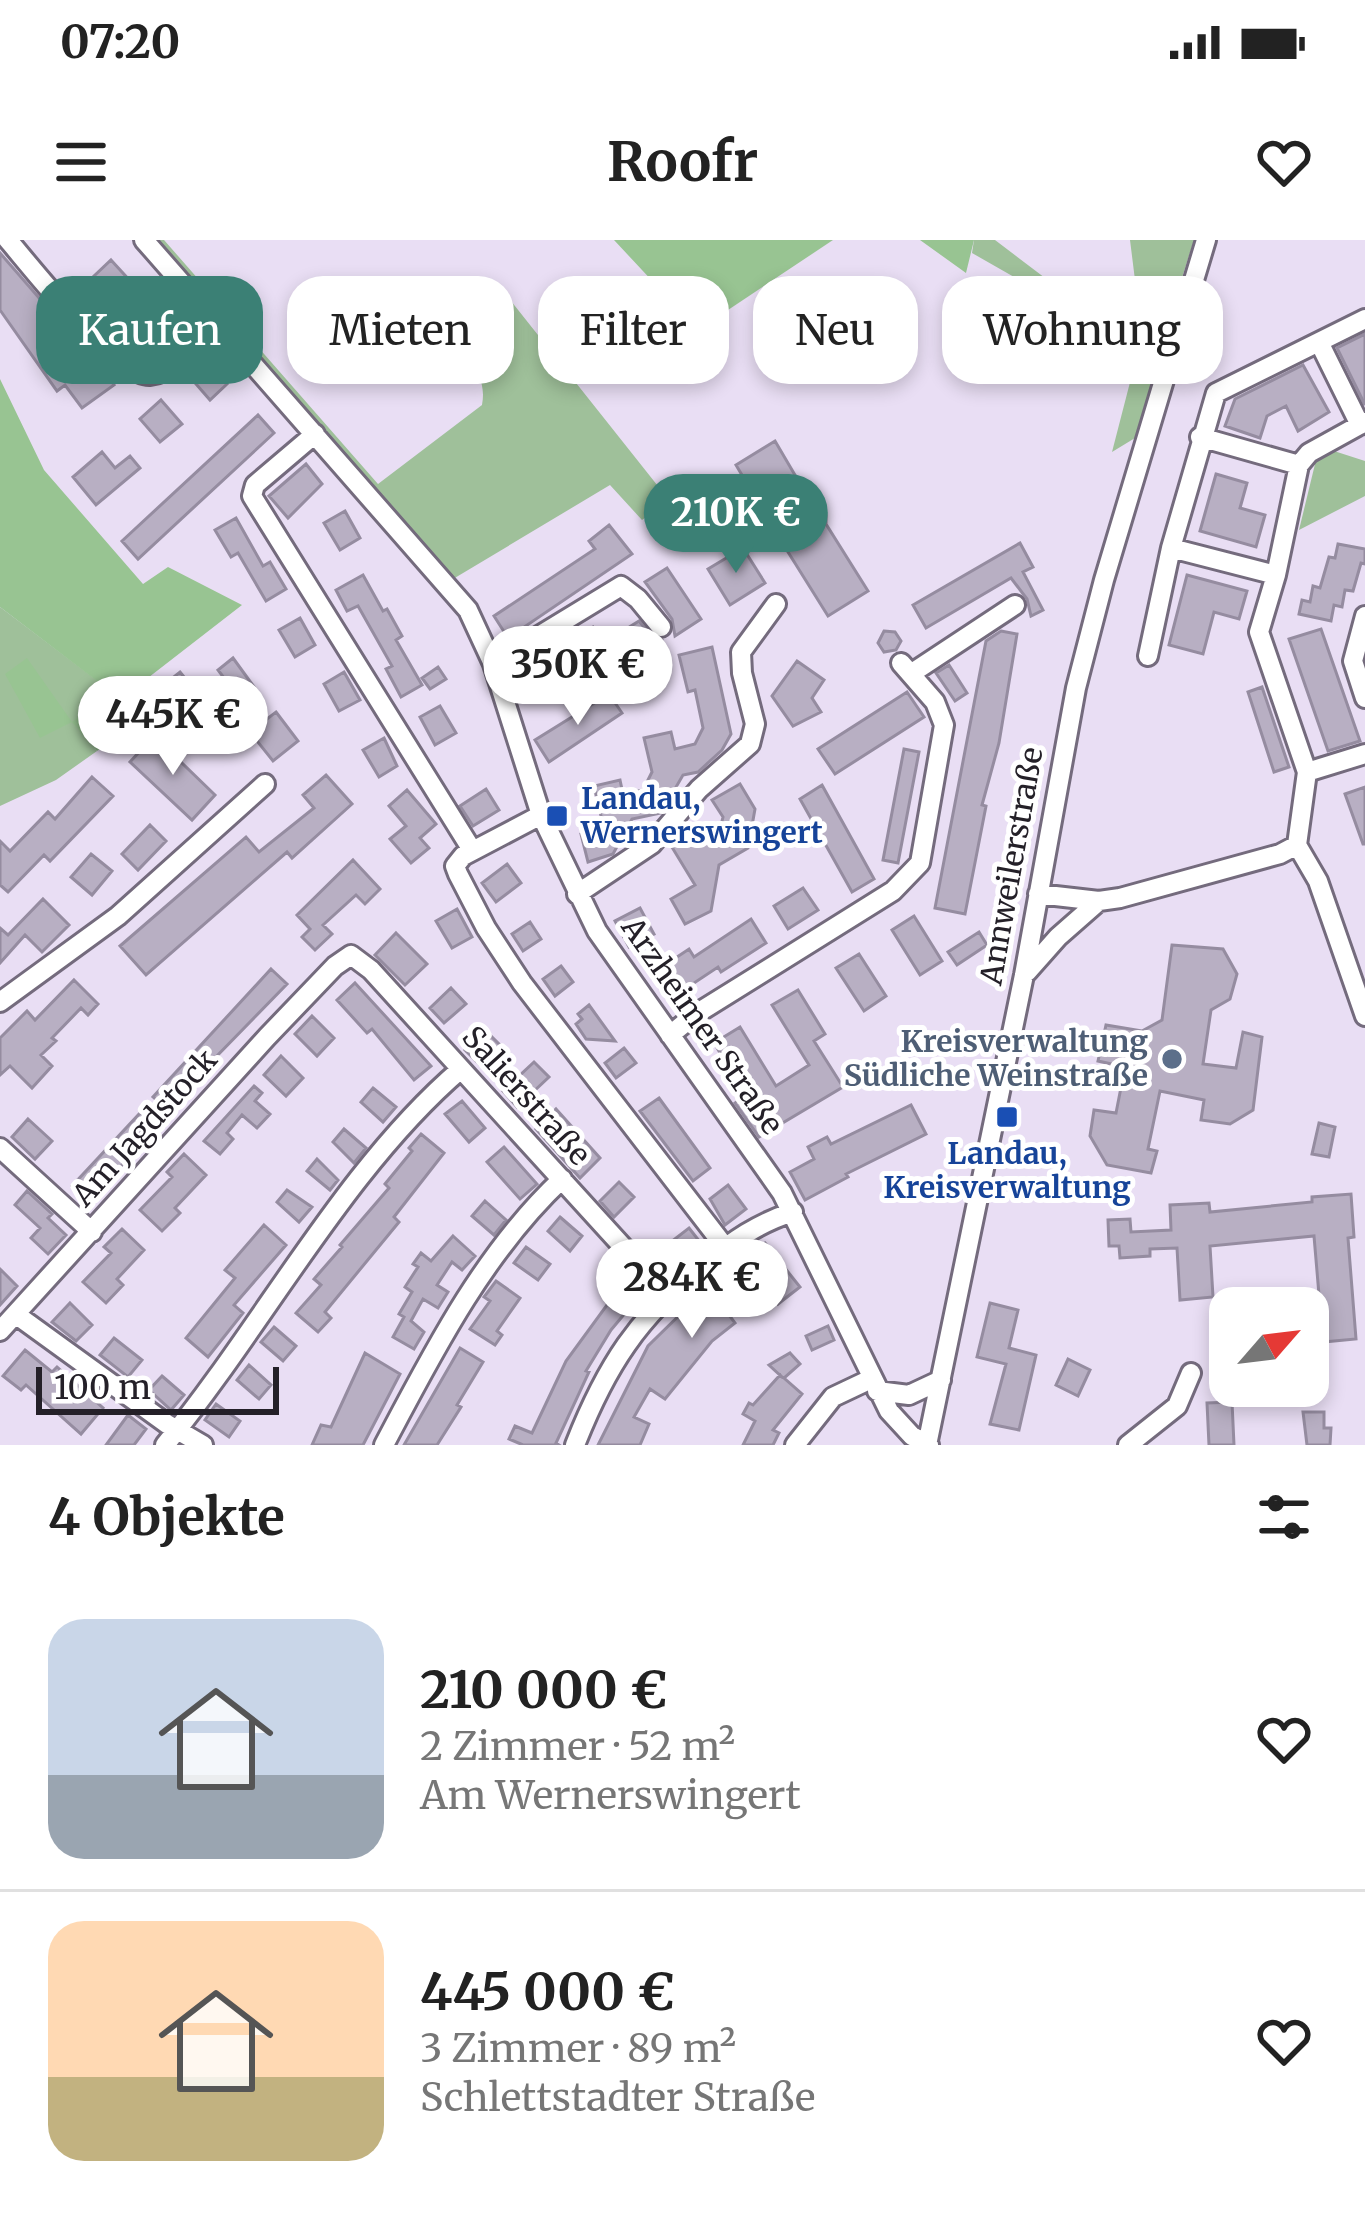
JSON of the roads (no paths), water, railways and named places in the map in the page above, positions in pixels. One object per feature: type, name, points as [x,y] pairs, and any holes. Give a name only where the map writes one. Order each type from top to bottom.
[{"type":"street","points":[[8,240],[40,276]]},
{"type":"street","name":"Arzheimer Straße","points":[[144,240],[176,276]]},
{"type":"street","name":"Annweilerstraße","points":[[928,1445],[1024,975],[1076,688],[1207,240]]},
{"type":"street","points":[[1148,656],[1171,548],[1216,393],[1365,319]]},
{"type":"street","points":[[1319,342],[1362,423],[1309,453],[1299,465],[1259,632],[1307,772],[1297,845],[1318,881],[1365,1016]]},
{"type":"street","name":"Arzheimer Straße","points":[[263,375],[459,596],[494,664],[541,815],[578,894],[632,986],[738,1126],[794,1212],[874,1385],[898,1423],[928,1445]]},
{"type":"street","points":[[315,434],[255,485],[253,496],[472,850]]},
{"type":"street","points":[[1200,436],[1299,465]]},
{"type":"street","points":[[1171,548],[1276,575]]},
{"type":"street","points":[[494,664],[621,586],[638,598],[661,627]]},
{"type":"street","points":[[578,894],[652,844],[699,789],[750,744],[754,724],[741,652],[776,604]]},
{"type":"street","points":[[670,1035],[893,890],[920,863],[945,736],[935,702],[906,668],[1015,605]]},
{"type":"street","points":[[1365,616],[1353,662],[1365,698]]},
{"type":"street","points":[[1307,772],[1365,754]]},
{"type":"street","points":[[0,1002],[118,916],[265,784]]},
{"type":"street","points":[[541,815],[472,850],[455,866],[486,928],[523,983],[725,1247]]},
{"type":"street","points":[[1038,894],[1099,902],[1280,854],[1297,845]]},
{"type":"street","points":[[1024,975],[1099,902]]},
{"type":"street","name":"Salierstraße","points":[[335,966],[351,955],[359,958],[664,1297]]},
{"type":"street","name":"Am Jagdstock","points":[[0,1331],[335,966]]},
{"type":"street","points":[[171,1438],[365,1172],[461,1069]]},
{"type":"street","points":[[0,1148],[92,1232]]},
{"type":"street","points":[[384,1445],[463,1304],[527,1216],[562,1180]]},
{"type":"street","points":[[575,1445],[598,1388],[622,1346],[664,1297],[755,1226],[794,1212]]},
{"type":"street","points":[[18,1316],[171,1438],[203,1445]]},
{"type":"street","points":[[1128,1445],[1177,1406],[1191,1373]]},
{"type":"street","points":[[795,1445],[833,1397],[874,1385],[909,1395],[941,1379]]},
{"type":"place","name":"Landau, Wernerswingert","points":[[557,816]]},
{"type":"place","name":"Kreisverwaltung Südliche Weinstraße","points":[[1172,1059]]},
{"type":"place","name":"Landau, Kreisverwaltung","points":[[1007,1117]]}]
